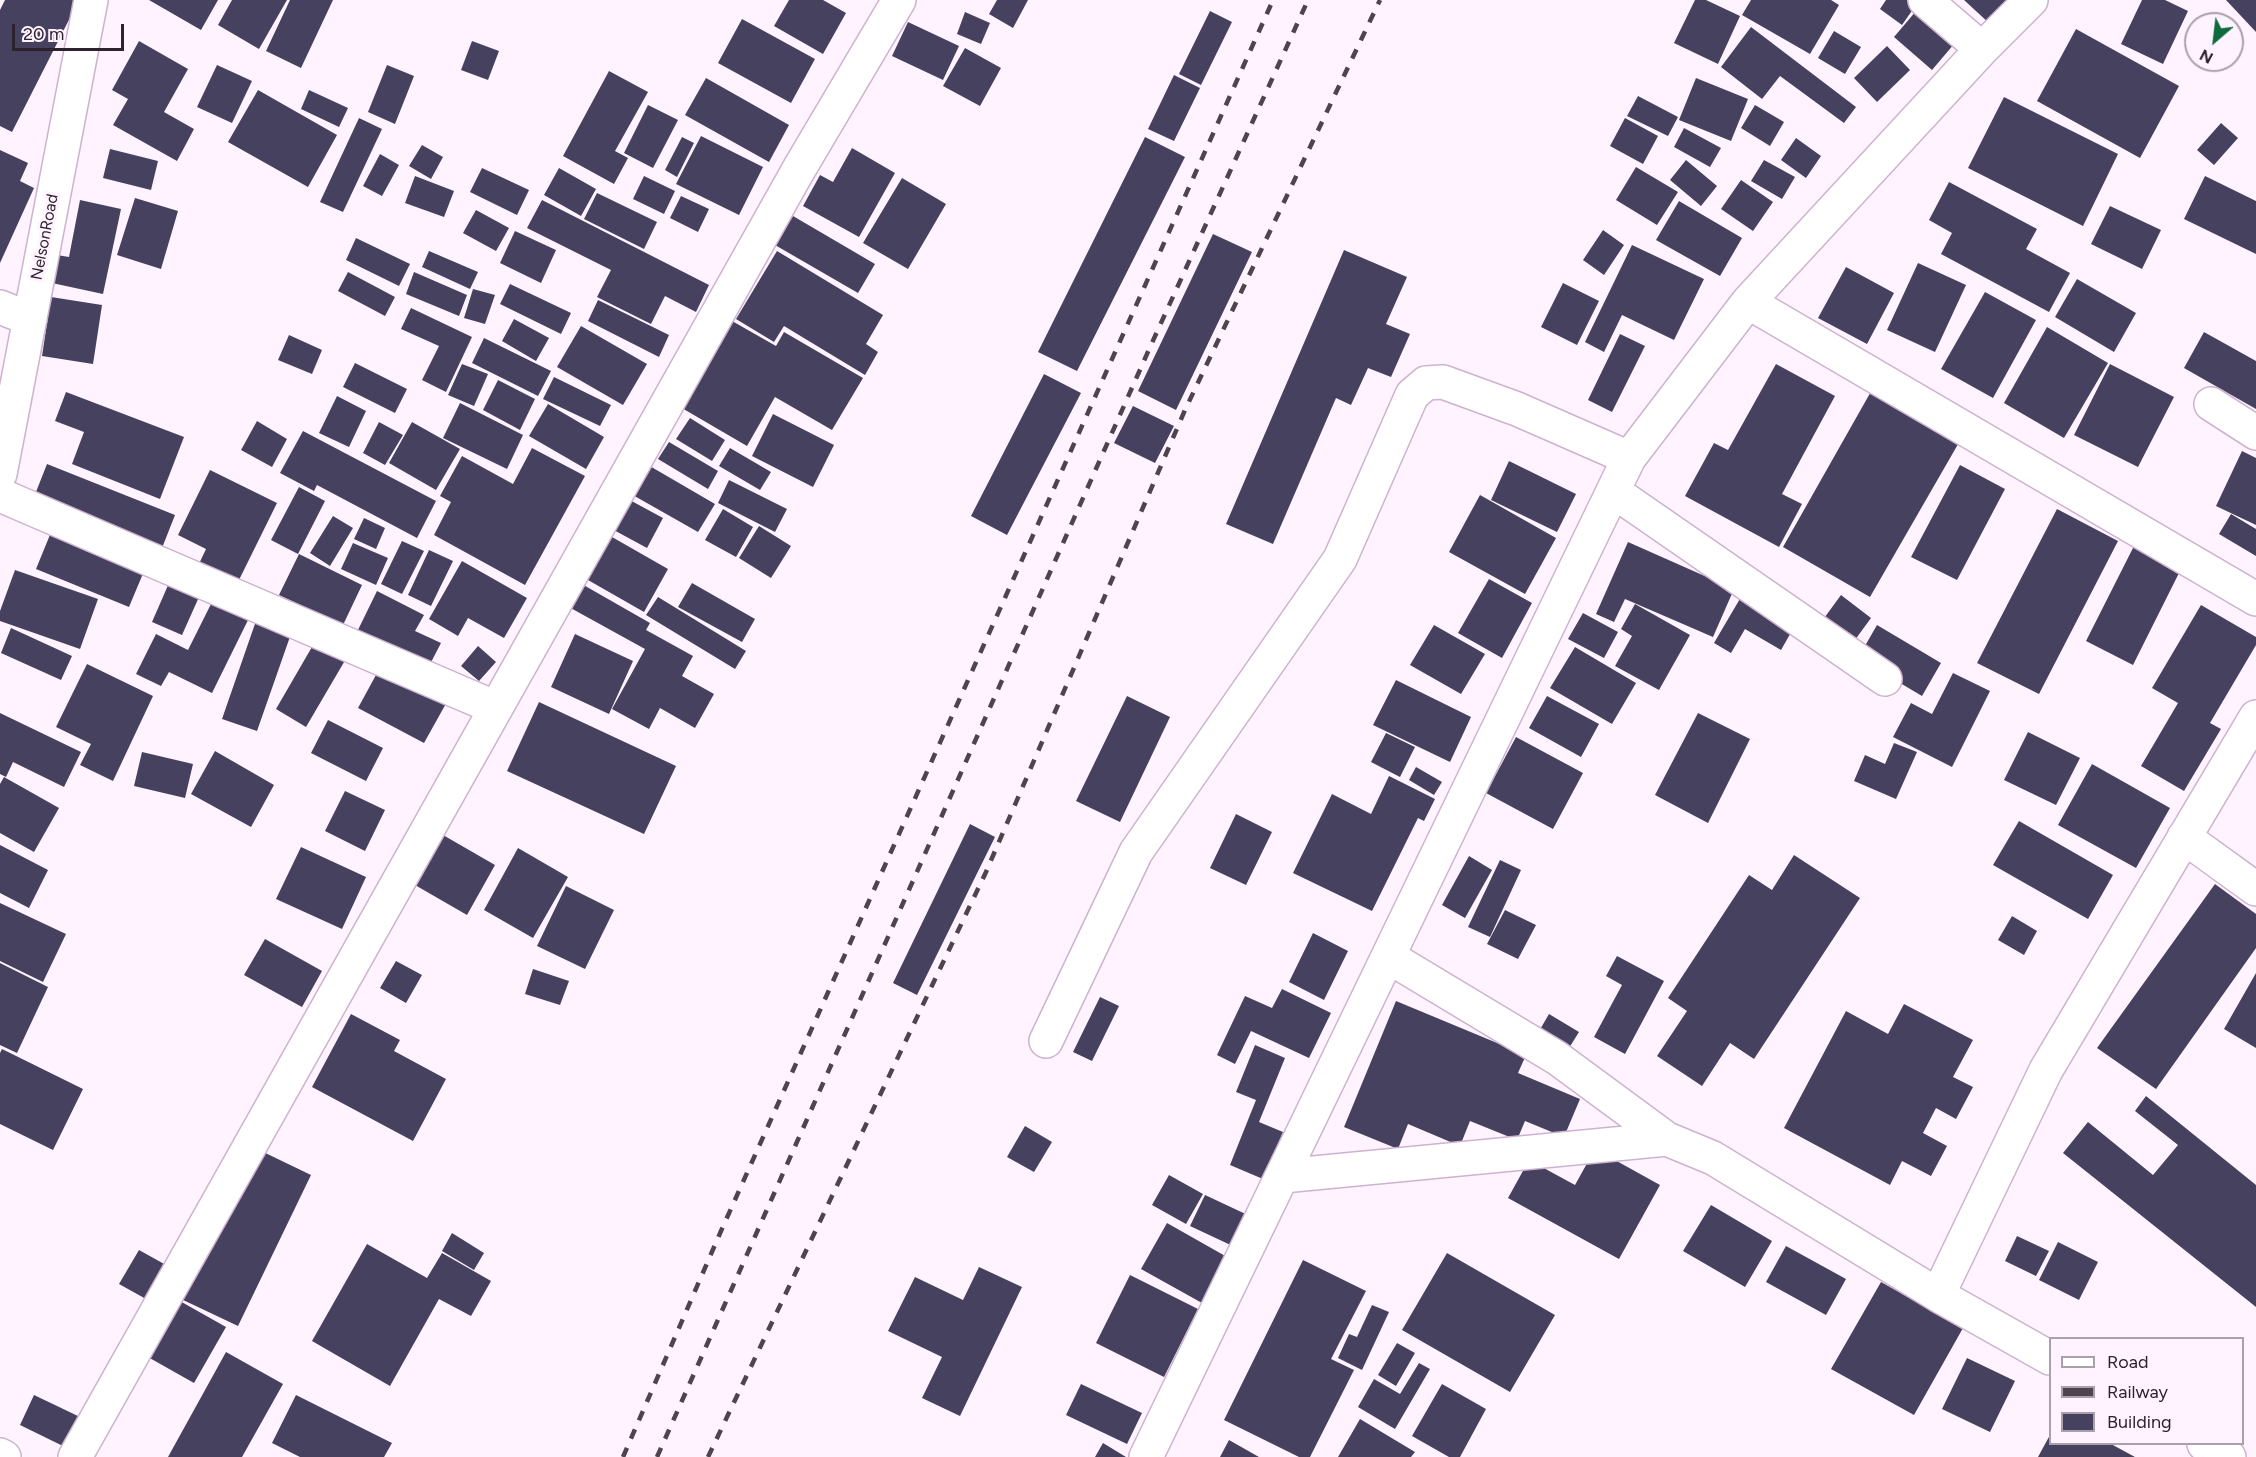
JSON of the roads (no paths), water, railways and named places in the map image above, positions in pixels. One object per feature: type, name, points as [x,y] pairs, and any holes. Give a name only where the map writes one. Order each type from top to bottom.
[{"type":"street","name":"NelsonRoad","points":[[0,474],[91,0]]},
{"type":"street","points":[[75,1457],[799,169],[898,0]]},
{"type":"street","points":[[1925,0],[1982,49]]},
{"type":"street","points":[[1146,1457],[1629,458],[1748,302],[1982,49],[2031,0]]},
{"type":"street","points":[[1748,302],[2256,599]]},
{"type":"street","points":[[0,307],[30,319]]},
{"type":"street","points":[[1046,1041],[1136,852],[1340,559],[1412,395],[1426,383],[1443,382],[1517,409],[1629,458]]},
{"type":"street","points":[[2211,404],[2256,433]]},
{"type":"street","points":[[1613,491],[1885,679]]},
{"type":"street","points":[[0,495],[496,708]]},
{"type":"street","points":[[1938,1295],[2046,1070],[2256,717]]},
{"type":"street","points":[[2184,837],[2256,889]]},
{"type":"street","points":[[1389,957],[1557,1058],[1666,1139],[1713,1158],[1938,1295],[2049,1357]]},
{"type":"street","points":[[1282,1176],[1666,1139]]},
{"type":"street","points":[[2208,1445],[2229,1457]]},
{"type":"street","points":[[0,1455],[4,1457]]},
{"type":"railway","points":[[623,1457],[721,1231],[1273,0]]},
{"type":"railway","points":[[657,1457],[1151,345],[1308,0]]},
{"type":"railway","points":[[708,1457],[986,872],[1185,410],[1380,0]]}]
